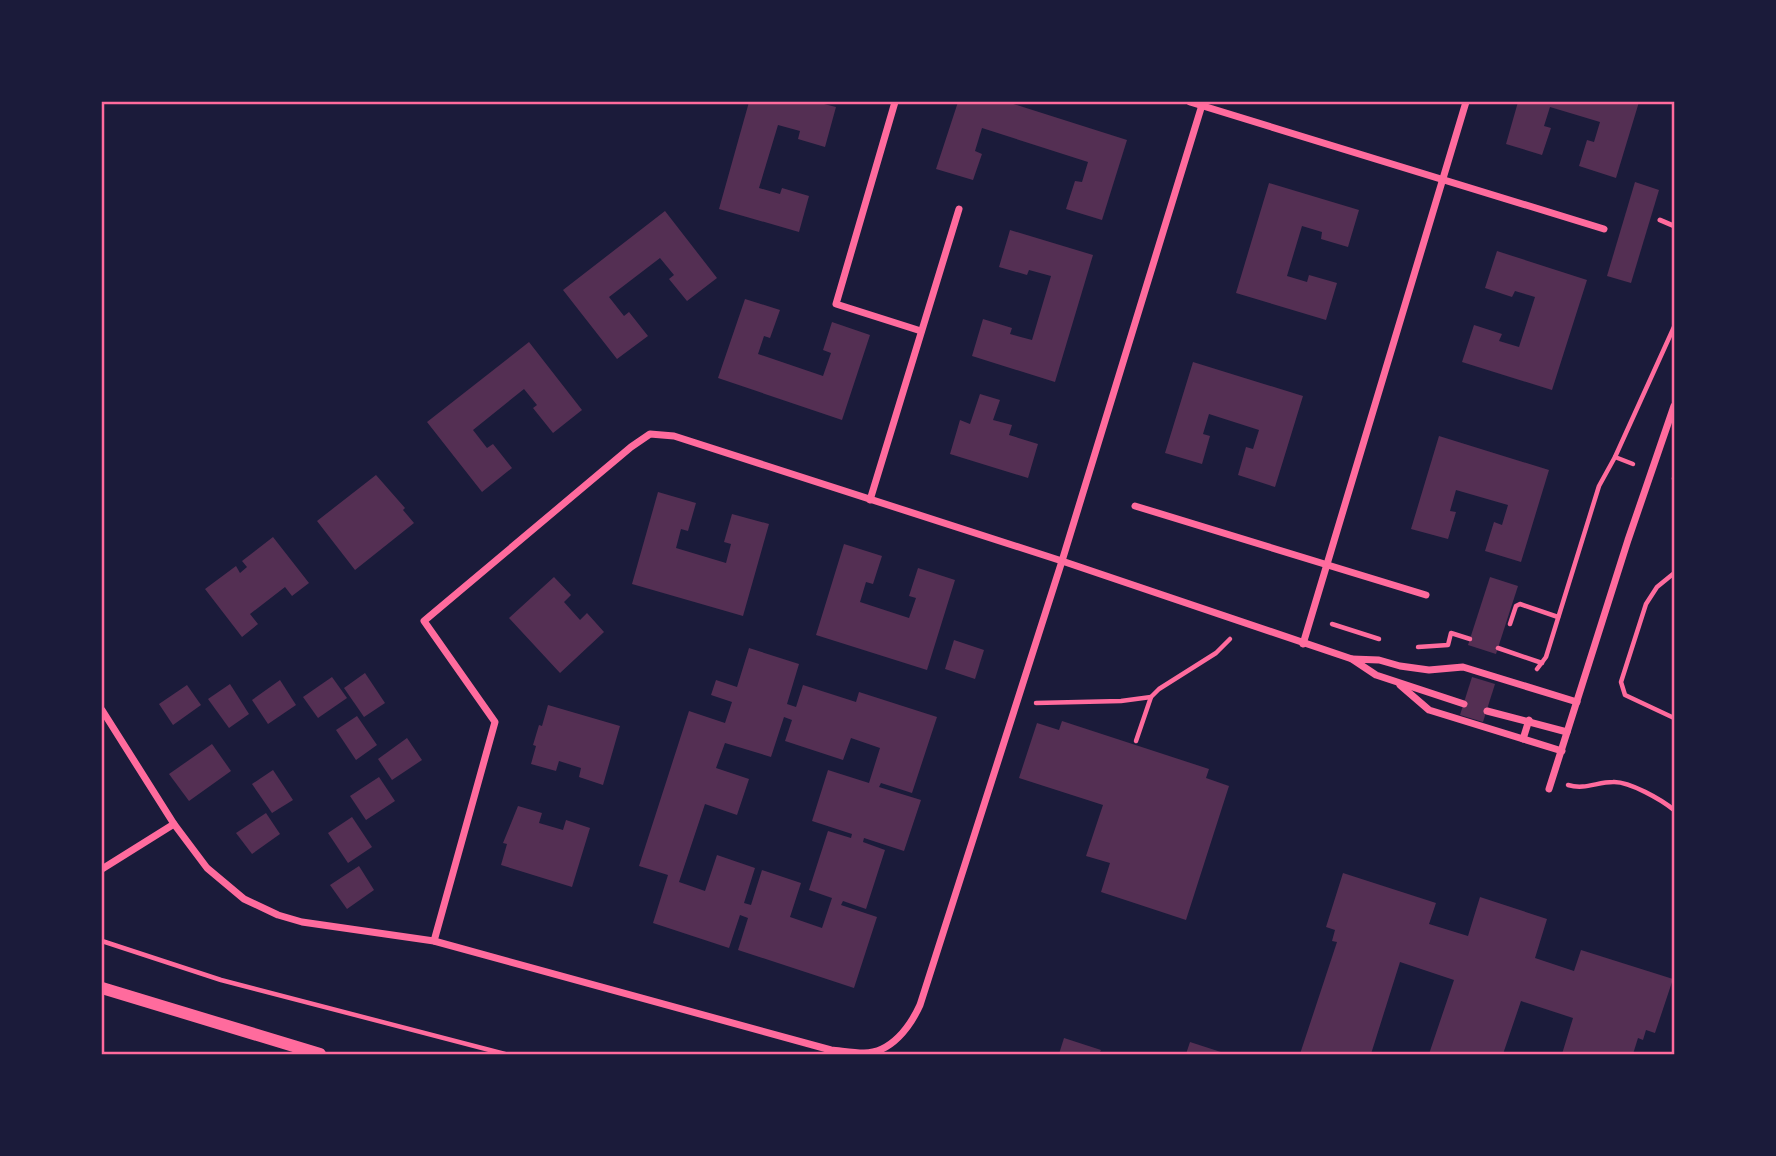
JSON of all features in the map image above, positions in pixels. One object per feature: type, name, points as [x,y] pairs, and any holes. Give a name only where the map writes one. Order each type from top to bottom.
[{"type":"street","points":[[895,102],[836,304],[921,331]]},
{"type":"street","points":[[1191,102],[1604,229]]},
{"type":"street","points":[[1303,644],[1466,102]]},
{"type":"street","points":[[102,710],[174,824],[207,868],[244,900],[278,915],[302,922],[434,941],[831,1050],[867,1053],[893,1043],[911,1023],[920,1005],[1062,561],[1202,105]]},
{"type":"street","points":[[870,500],[959,209]]},
{"type":"street","points":[[1549,789],[1628,540],[1675,406]]},
{"type":"street","points":[[434,941],[495,722],[424,621],[650,434],[674,436],[1062,561],[1352,659],[1379,660],[1429,670],[1463,667],[1577,702]]},
{"type":"street","points":[[1135,506],[1426,596]]},
{"type":"street","points":[[1352,659],[1376,675],[1464,704]]},
{"type":"street","points":[[1396,682],[1429,710],[1562,751]]},
{"type":"street","points":[[1486,711],[1567,732]]},
{"type":"street","points":[[1523,739],[1529,720]]},
{"type":"street","points":[[102,869],[174,824]]},
{"type":"street","points":[[102,988],[320,1055]]},
{"type":"lane","points":[[1660,220],[1675,226]]},
{"type":"path","points":[[1529,676],[1542,663],[1599,486],[1675,327]]},
{"type":"path","points":[[1615,457],[1633,464]]},
{"type":"path","points":[[1673,574],[1657,587],[1646,604],[1621,682],[1625,695],[1675,718]]},
{"type":"path","points":[[1510,624],[1516,606],[1520,604],[1558,617]]},
{"type":"path","points":[[1332,624],[1381,640]]},
{"type":"path","points":[[1415,647],[1448,645],[1451,633],[1470,639]]},
{"type":"path","points":[[1136,741],[1151,696],[1216,653],[1230,639]]},
{"type":"path","points":[[1498,648],[1542,663]]},
{"type":"path","points":[[1031,703],[1122,701],[1151,696]]},
{"type":"path","points":[[1573,786],[1584,788],[1614,781],[1626,783],[1675,810]]},
{"type":"path","points":[[102,942],[221,980],[505,1055]]},
{"type":"building","points":[[749,102],[816,102],[836,107],[825,147],[798,139],[800,131],[778,125],[759,188],[780,194],[782,188],[809,196],[799,232],[719,209]]},
{"type":"building","points":[[958,102],[1007,102],[1127,140],[1102,220],[1066,209],[1075,181],[1082,182],[1088,162],[982,128],[975,151],[982,154],[973,180],[936,169]]},
{"type":"building","points":[[1518,102],[1639,102],[1616,178],[1579,166],[1587,140],[1594,142],[1600,122],[1550,107],[1544,126],[1551,128],[1542,155],[1506,144]]},
{"type":"building","points":[[1635,182],[1659,190],[1631,283],[1607,276]]},
{"type":"building","points":[[1269,183],[1359,210],[1348,247],[1321,239],[1322,232],[1302,226],[1287,276],[1307,282],[1309,275],[1337,283],[1326,320],[1236,293]]},
{"type":"building","points":[[665,211],[717,278],[687,301],[669,279],[674,275],[660,258],[609,297],[624,316],[629,312],[648,336],[617,359],[563,290]]},
{"type":"building","points":[[1010,230],[1093,255],[1055,382],[972,356],[983,319],[1012,328],[1010,334],[1032,340],[1051,276],[1029,270],[1027,275],[999,267]]},
{"type":"building","points":[[1497,251],[1587,280],[1552,390],[1462,362],[1474,325],[1502,334],[1499,341],[1519,347],[1535,297],[1515,291],[1512,297],[1485,288]]},
{"type":"building","points":[[745,299],[780,310],[770,338],[764,336],[758,354],[823,376],[831,353],[823,350],[832,322],[870,335],[842,420],[718,378]]},
{"type":"building","points":[[529,342],[582,410],[553,433],[533,408],[537,405],[524,389],[473,430],[487,448],[493,444],[512,468],[482,492],[427,422]]},
{"type":"building","points":[[1193,362],[1303,396],[1275,487],[1238,475],[1246,447],[1253,449],[1259,430],[1209,414],[1203,434],[1210,436],[1202,464],[1165,453]]},
{"type":"building","points":[[980,394],[1000,400],[993,420],[1012,425],[1009,435],[1038,444],[1028,478],[950,454],[960,420],[970,424]]},
{"type":"building","points":[[1439,436],[1549,470],[1521,562],[1485,551],[1494,522],[1502,525],[1508,505],[1456,490],[1450,511],[1456,512],[1448,539],[1411,529]]},
{"type":"building","points":[[376,475],[405,508],[403,510],[414,523],[355,570],[317,521]]},
{"type":"building","points":[[658,492],[696,503],[688,531],[681,529],[676,548],[726,563],[731,544],[724,542],[732,514],[769,524],[743,616],[632,584]]},
{"type":"building","points":[[273,537],[309,583],[292,596],[285,587],[250,614],[258,624],[242,637],[205,589],[236,566],[240,573],[247,567],[242,561]]},
{"type":"building","points":[[844,544],[882,556],[873,584],[866,582],[860,602],[909,618],[916,598],[909,596],[918,568],[955,580],[927,670],[816,635]]},
{"type":"building","points":[[554,577],[571,595],[564,602],[580,620],[587,613],[604,632],[560,673],[509,618]]},
{"type":"building","points":[[1490,577],[1518,586],[1496,654],[1468,645]]},
{"type":"building","points":[[954,640],[984,650],[975,679],[945,669]]},
{"type":"building","points":[[749,648],[799,664],[787,704],[796,707],[803,685],[856,702],[859,692],[937,717],[912,793],[881,783],[879,787],[921,800],[904,851],[864,838],[863,842],[885,850],[866,909],[843,901],[841,905],[877,917],[854,988],[738,950],[748,918],[740,915],[729,948],[653,923],[668,875],[639,866],[689,711],[725,723],[732,702],[711,695],[716,680],[737,687]],"holes":[[[784,717],[792,720],[785,741],[843,760],[851,738],[880,748],[869,783],[828,770],[812,821],[852,834],[851,838],[828,831],[809,890],[832,898],[822,928],[790,917],[801,883],[762,870],[751,905],[744,903],[755,868],[717,855],[705,891],[679,882],[705,804],[737,815],[749,779],[716,768],[725,743],[771,757]]]},
{"type":"building","points":[[365,673],[385,703],[364,717],[344,688]]},
{"type":"building","points":[[332,677],[347,698],[318,718],[303,697]]},
{"type":"building","points":[[1472,677],[1495,684],[1483,722],[1460,715]]},
{"type":"building","points":[[280,680],[296,705],[268,724],[252,700]]},
{"type":"building","points":[[230,684],[249,714],[229,728],[208,699]]},
{"type":"building","points":[[187,685],[201,705],[173,725],[159,704]]},
{"type":"building","points":[[548,705],[620,726],[603,785],[579,777],[581,768],[559,761],[556,771],[531,764],[536,746],[533,745]]},
{"type":"building","points":[[357,716],[377,745],[356,760],[336,730]]},
{"type":"building","points":[[1062,721],[1209,769],[1206,778],[1229,786],[1186,920],[1101,892],[1110,863],[1086,856],[1103,805],[1019,778],[1037,723],[1059,730]]},
{"type":"building","points":[[407,738],[422,760],[392,780],[378,759]]},
{"type":"building","points":[[212,744],[231,771],[189,801],[169,774]]},
{"type":"building","points":[[273,770],[293,800],[272,813],[252,784]]},
{"type":"building","points":[[379,777],[395,801],[366,820],[350,796]]},
{"type":"building","points":[[518,806],[542,813],[539,823],[563,830],[566,820],[590,828],[572,887],[501,865],[507,844],[503,843]]},
{"type":"building","points":[[266,813],[280,834],[252,854],[236,833]]},
{"type":"building","points":[[352,817],[372,847],[348,863],[328,833]]},
{"type":"building","points":[[359,866],[374,890],[347,909],[330,885]]},
{"type":"building","points":[[1343,873],[1436,903],[1429,924],[1468,936],[1480,897],[1547,919],[1535,958],[1574,971],[1581,950],[1673,979],[1655,1033],[1646,1030],[1643,1040],[1638,1038],[1633,1054],[1562,1054],[1573,1018],[1521,1001],[1503,1054],[1429,1054],[1454,980],[1400,962],[1371,1054],[1300,1054],[1337,942],[1332,941],[1335,930],[1326,927]]},
{"type":"building","points":[[1064,1038],[1101,1050],[1099,1054],[1059,1054]]},
{"type":"building","points":[[1190,1042],[1227,1054],[1186,1054]]}]
